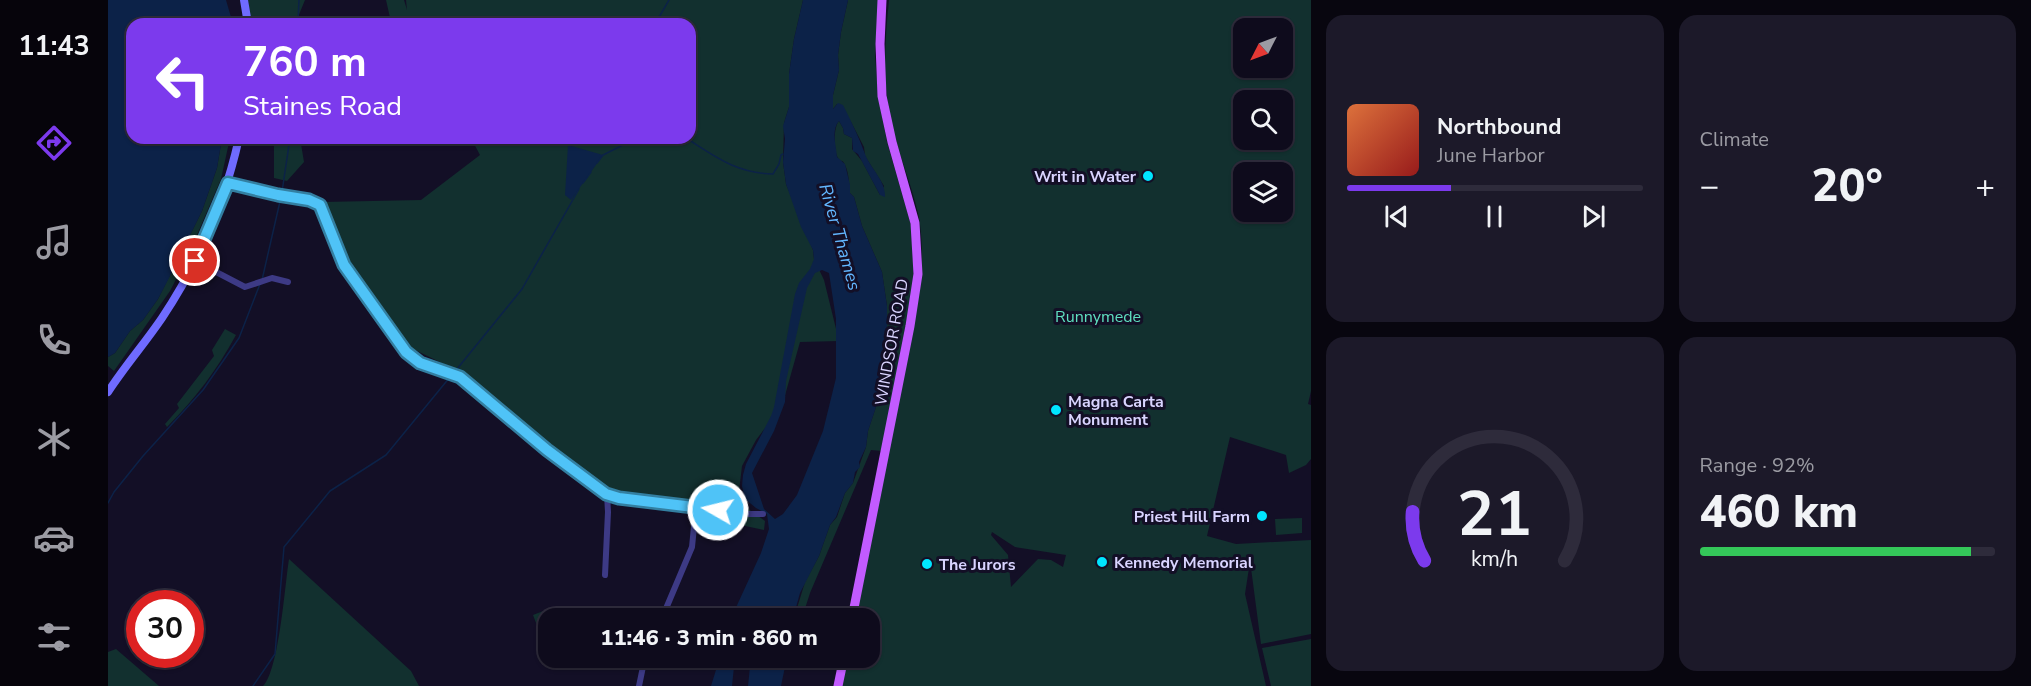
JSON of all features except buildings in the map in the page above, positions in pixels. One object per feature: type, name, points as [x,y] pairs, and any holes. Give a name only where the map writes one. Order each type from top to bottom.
[{"type":"main road","points":[[244,0],[247,18]]},
{"type":"main road","name":"WINDSOR ROAD","points":[[854,608],[910,326],[918,274],[912,209],[890,135],[882,96],[880,44],[882,0]]},
{"type":"main road","points":[[108,392],[163,316],[195,261],[228,183],[237,144]]},
{"type":"main road","points":[[838,686],[842,668]]},
{"type":"street","points":[[228,183],[309,200],[320,205],[344,265],[406,352],[420,363],[460,377],[547,450],[607,494],[619,498],[763,514]]},
{"type":"street","points":[[195,261],[245,287],[272,278],[288,282]]},
{"type":"street","points":[[605,575],[607,494]]},
{"type":"street","points":[[666,608],[692,547],[696,507]]},
{"type":"street","points":[[639,686],[643,668]]},
{"type":"green space","points":[[248,0],[305,0],[298,18],[250,18]]},
{"type":"green space","points":[[386,0],[404,0],[407,10],[406,0],[803,0],[789,74],[789,107],[784,123],[783,162],[786,184],[824,280],[839,341],[800,342],[782,406],[756,440],[742,466],[739,491],[747,508],[765,521],[764,530],[609,493],[460,372],[407,346],[359,281],[323,202],[421,200],[480,155],[474,144],[696,144],[696,18],[390,18]]},
{"type":"green space","points":[[848,0],[878,0],[875,55],[878,96],[887,142],[911,225],[914,280],[882,451],[871,450],[805,608],[797,608],[805,582],[819,556],[830,525],[837,517],[845,493],[853,483],[866,447],[885,357],[887,306],[882,272],[862,226],[854,197],[850,193],[846,168],[837,155],[835,133],[839,121],[844,134],[852,138],[852,149],[862,161],[880,195],[884,186],[865,156],[864,147],[851,122],[837,104],[833,109],[833,95],[839,70],[841,32]]},
{"type":"green space","name":"Runnymede","points":[[889,0],[1311,0],[1311,391],[1308,404],[1311,405],[1311,459],[1306,465],[1289,473],[1286,455],[1230,437],[1207,536],[1236,544],[1311,540],[1311,634],[1261,644],[1251,568],[1249,568],[1245,594],[1266,686],[841,686],[845,668],[880,668],[880,608],[857,608],[921,282],[920,221],[888,105],[885,60]],"holes":[[[992,532],[1015,547],[1066,555],[1063,567],[1051,560],[1038,559],[1011,587],[1008,555],[991,535]]]},
{"type":"green space","points":[[221,144],[229,144],[221,179],[188,256],[170,291],[114,371],[108,366],[108,357],[115,353],[130,331],[143,320],[158,299],[202,211],[217,168]]},
{"type":"green space","points":[[274,144],[301,144],[304,162],[287,181],[274,178]]},
{"type":"green space","points":[[225,329],[236,335],[229,348],[205,384],[167,427],[165,424],[179,408],[177,404],[214,356],[212,350]]},
{"type":"green space","points":[[1302,518],[1302,533],[1276,535],[1275,519]]},
{"type":"green space","points":[[289,559],[411,671],[419,686],[263,686],[269,677],[277,646]]},
{"type":"green space","points":[[538,613],[538,628],[533,615]]},
{"type":"green space","points":[[1311,639],[1311,686],[1271,686],[1262,648]]},
{"type":"green space","points":[[116,649],[126,658],[126,668],[138,668],[159,686],[108,686],[108,652]]},
{"type":"water","points":[[108,0],[226,0],[231,18],[126,18],[126,144],[221,144],[217,168],[202,211],[158,299],[143,320],[130,331],[115,353],[108,357]]},
{"type":"water","name":"River Thames","points":[[803,0],[848,0],[841,32],[839,70],[833,95],[833,109],[838,103],[843,105],[867,159],[883,186],[885,197],[880,195],[858,154],[853,151],[852,138],[844,134],[839,121],[835,129],[835,143],[837,157],[845,164],[850,193],[854,197],[862,226],[882,272],[887,306],[887,337],[881,384],[866,447],[859,462],[860,467],[855,472],[853,483],[845,493],[836,517],[830,525],[819,556],[800,593],[796,608],[736,608],[761,553],[769,529],[767,514],[745,499],[742,486],[743,475],[746,464],[774,407],[795,294],[814,259],[813,250],[801,227],[786,184],[783,162],[785,139],[783,126],[789,107],[789,74]],"holes":[[[822,270],[829,273],[836,319],[836,378],[823,431],[797,495],[783,514],[775,519],[764,509],[752,473],[774,431],[785,402],[786,381],[807,288],[815,273]]]},
{"type":"water","points":[[568,145],[603,155],[571,200],[565,195]]},
{"type":"water","points":[[717,668],[734,668],[732,686],[711,686]]},
{"type":"water","points":[[750,668],[785,668],[781,686],[748,686]]},
{"type":"waterway","points":[[298,18],[299,0]]},
{"type":"waterway","points":[[658,18],[669,0]]},
{"type":"waterway","points":[[282,192],[289,144]]},
{"type":"waterway","points":[[597,163],[603,155],[625,144]]},
{"type":"waterway","points":[[695,144],[727,163],[760,173],[773,174],[783,154]]},
{"type":"waterway","points":[[583,183],[591,172]]},
{"type":"waterway","points":[[457,369],[522,289],[579,189]]},
{"type":"waterway","points":[[262,280],[281,197]]},
{"type":"waterway","points":[[108,503],[143,456],[203,390],[239,338],[260,284]]},
{"type":"waterway","points":[[253,686],[275,654],[284,547],[330,491],[386,455],[450,377]]},
{"type":"place","name":"Writ in Water","points":[[1148,176]]},
{"type":"place","name":"Magna Carta Monument","points":[[1056,410]]},
{"type":"place","name":"Priest Hill Farm","points":[[1262,516]]},
{"type":"place","name":"Kennedy Memorial","points":[[1102,562]]},
{"type":"place","name":"The Jurors","points":[[927,564]]},
{"type":"route","points":[[195,261],[228,183],[309,200],[320,205],[344,265],[406,352],[420,363],[460,377],[547,450],[606,494],[619,498],[718,510]]}]
